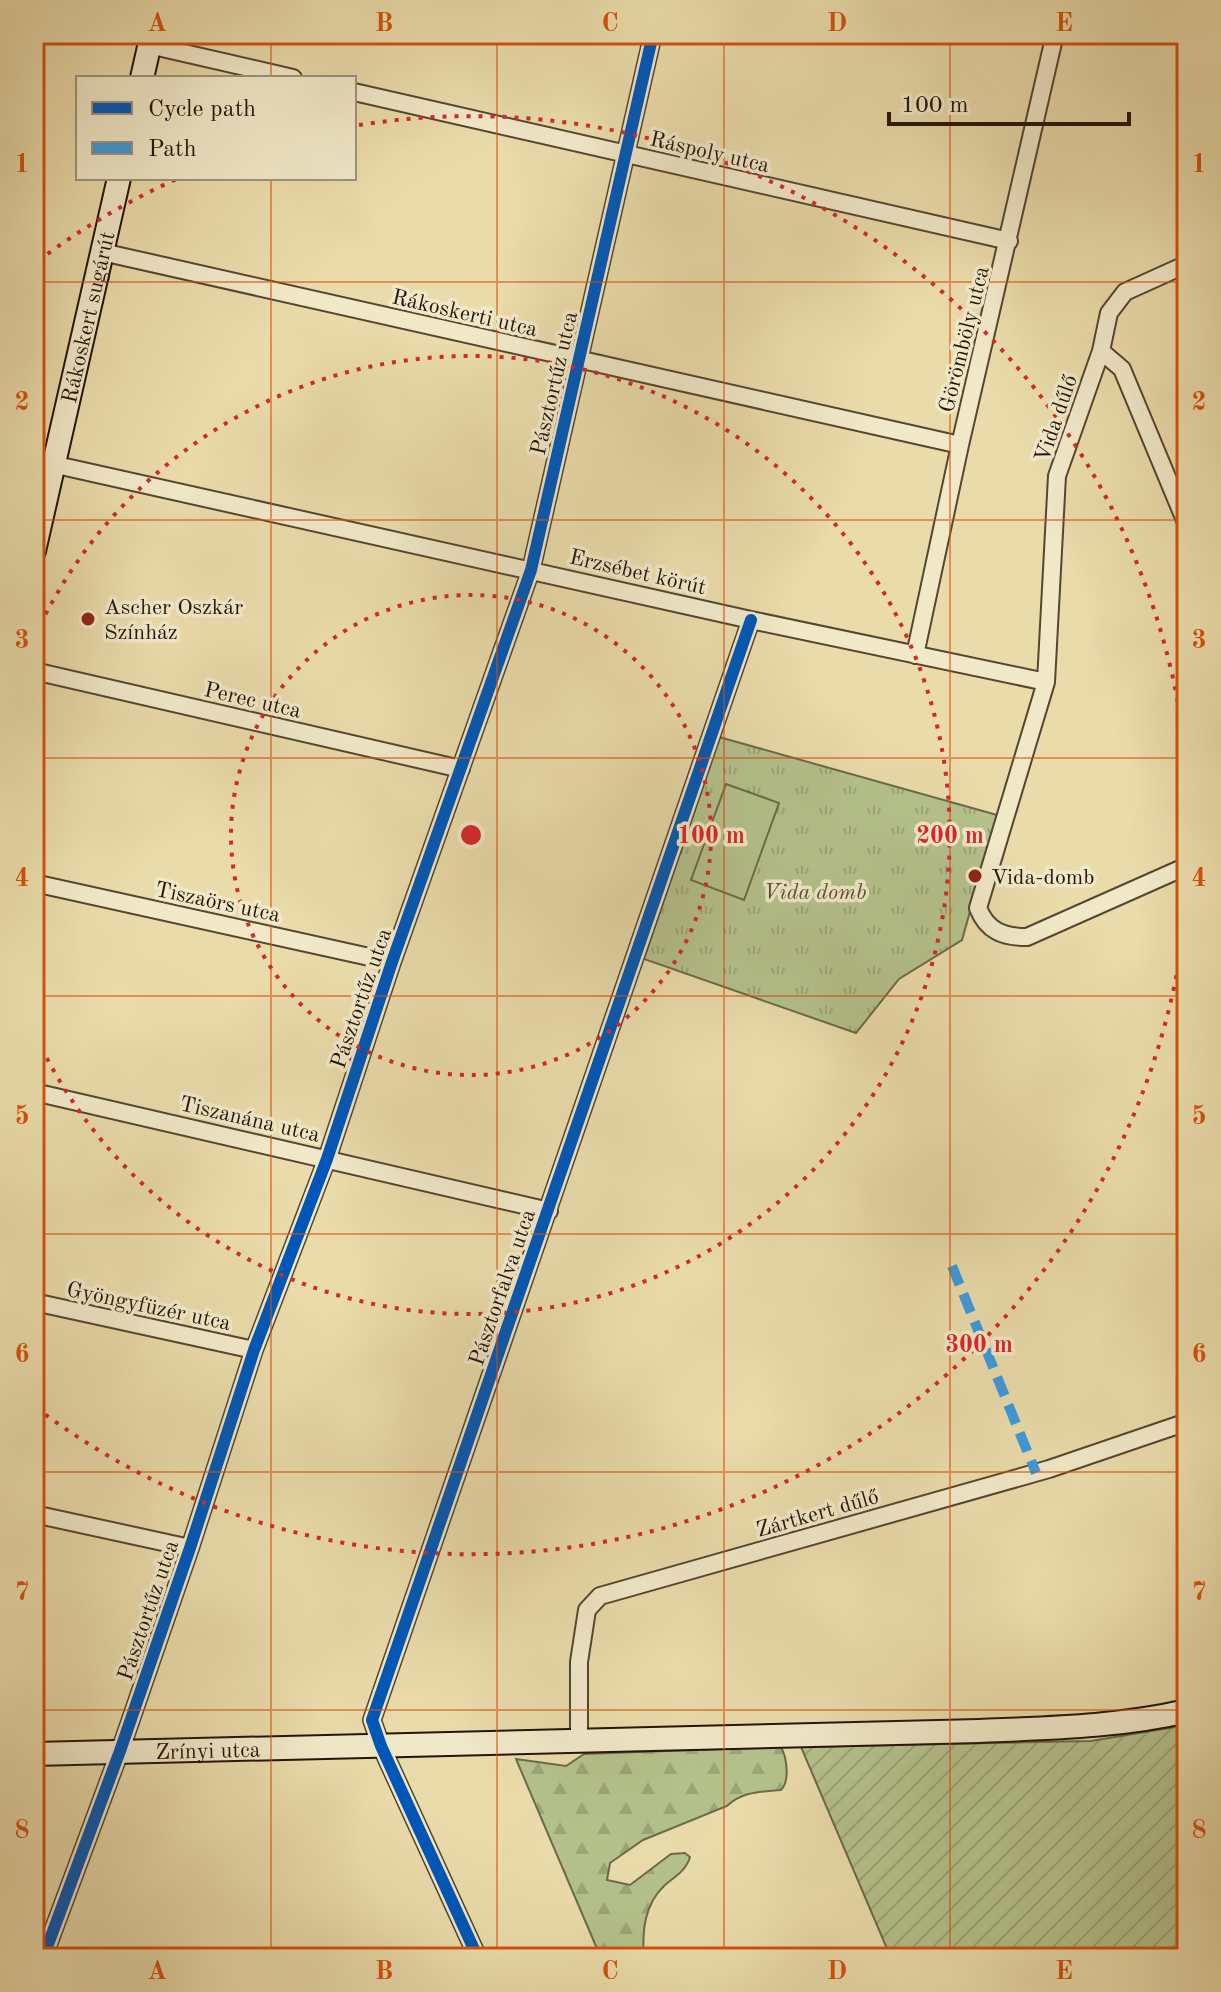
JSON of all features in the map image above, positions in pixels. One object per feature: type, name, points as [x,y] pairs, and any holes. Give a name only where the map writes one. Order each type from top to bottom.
[{"type":"main road","points":[[142,76],[150,40]]},
{"type":"main road","name":"Rákoskert sugárút","points":[[34,551],[43,465],[102,252],[119,180]]},
{"type":"main road","name":"Zrínyi utca","points":[[34,1754],[1090,1726],[1187,1711]]},
{"type":"street","name":"Pásztortűz utca","points":[[43,1958],[120,1751],[254,1350],[327,1159],[392,962],[531,570],[653,34]]},
{"type":"street","name":"Görömböly utca","points":[[915,655],[960,445],[1009,241],[1051,35]]},
{"type":"street","points":[[150,40],[285,76]]},
{"type":"street","name":"Ráspoly utca","points":[[356,92],[1009,241]]},
{"type":"street","name":"Rákoskerti utca","points":[[102,252],[960,445]]},
{"type":"street","name":"Vida dűlő","points":[[1187,264],[1125,292],[1109,313],[1101,351],[1057,476],[1046,682],[978,908],[982,920],[994,931],[1010,937],[1027,937],[1187,866]]},
{"type":"street","points":[[1101,351],[1122,369],[1187,525]]},
{"type":"street","name":"Erzsébet körút","points":[[43,465],[1046,682]]},
{"type":"street","name":"Pásztorfalva utca","points":[[478,1958],[372,1720],[751,620]]},
{"type":"street","name":"Perec utca","points":[[34,671],[461,769]]},
{"type":"street","name":"Tiszaörs utca","points":[[34,883],[392,962]]},
{"type":"street","name":"Tiszanána utca","points":[[34,1092],[549,1211]]},
{"type":"street","name":"Gyöngyfüzér utca","points":[[34,1302],[254,1350]]},
{"type":"street","name":"Zártkert dűlő","points":[[579,1741],[579,1662],[587,1610],[600,1596],[1049,1469],[1187,1422]]},
{"type":"street","points":[[34,1514],[190,1548]]},
{"type":"green space","name":"Vida domb","points":[[719,737],[997,815],[962,940],[899,979],[856,1033],[644,959]]},
{"type":"green space","points":[[726,784],[779,803],[744,900],[691,880]]},
{"type":"green space","points":[[1187,1725],[1187,1958],[891,1958],[801,1747],[1091,1741]]},
{"type":"green space","points":[[781,1747],[787,1769],[781,1790],[739,1797],[727,1806],[643,1840],[610,1863],[607,1880],[630,1885],[671,1854],[685,1853],[690,1857],[683,1870],[657,1893],[648,1910],[643,1938],[644,1958],[601,1958],[516,1759],[566,1766],[584,1754]]},
{"type":"marked path","points":[[952,1266],[1036,1473]]},
{"type":"cycle path","points":[[43,1958],[120,1751],[254,1350],[327,1159],[392,962],[531,570],[653,34]]},
{"type":"cycle path","points":[[478,1958],[372,1720],[751,620]]},
{"type":"place","name":"Ascher Oszkár Színház","points":[[88,619]]},
{"type":"place","name":"Vida-domb","points":[[975,876]]}]
